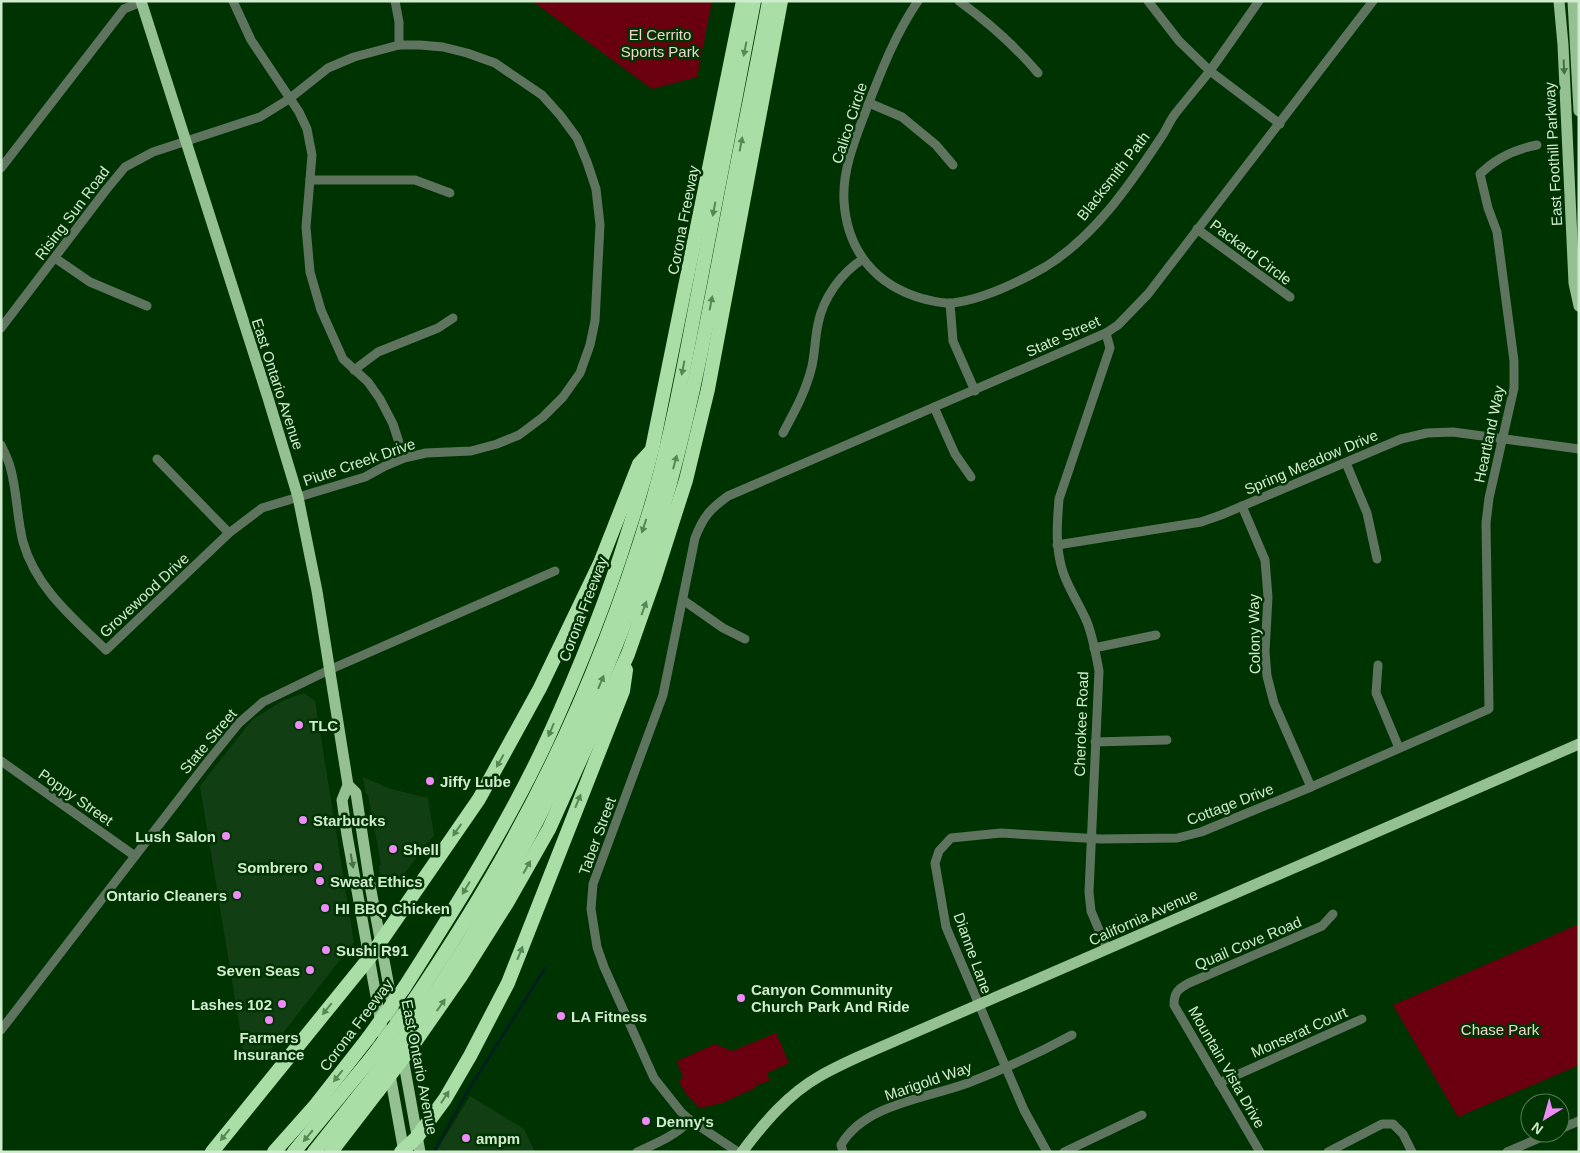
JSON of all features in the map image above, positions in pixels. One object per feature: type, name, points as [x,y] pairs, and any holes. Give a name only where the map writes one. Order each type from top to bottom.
[{"type":"highway","points":[[728,80],[737,1]]},
{"type":"highway","name":"Corona Freeway","points":[[274,1152],[314,1107],[368,1038],[404,988],[451,914],[490,848],[546,741],[600,614],[647,471],[743,1]]},
{"type":"highway","points":[[294,1152],[372,1057],[408,1009],[458,932],[525,816],[568,728],[598,656],[626,582],[653,499],[676,406],[754,1]]},
{"type":"highway","points":[[314,1152],[410,1029],[454,966],[496,897],[530,836],[582,727],[618,641],[653,542],[680,443],[702,350],[769,1]]},
{"type":"highway","points":[[331,1152],[414,1045],[461,976],[507,903],[544,837],[628,654],[668,541],[686,480],[704,407],[781,1]]},
{"type":"highway","points":[[764,91],[786,1]]},
{"type":"highway","points":[[212,1152],[370,957],[479,799],[540,688],[600,563],[639,464],[652,449]]},
{"type":"highway","points":[[403,1151],[417,1137],[445,1099],[508,983],[623,691],[628,654]]},
{"type":"main road","name":"East Foothill Parkway","points":[[1559,1],[1563,46],[1574,283],[1579,306]]},
{"type":"main road","points":[[1563,46],[1567,30],[1566,1]]},
{"type":"main road","name":"East Foothill Parkway","points":[[1573,1],[1579,111]]},
{"type":"main road","name":"East Ontario Avenue","points":[[141,2],[298,497],[317,591],[348,785],[342,800],[347,835],[403,1151]]},
{"type":"main road","points":[[1572,228],[1577,238],[1579,253]]},
{"type":"main road","name":"California Avenue","points":[[742,1152],[763,1124],[790,1097],[818,1077],[858,1057],[1579,744]]},
{"type":"main road","name":"East Ontario Avenue","points":[[348,785],[356,794],[380,940],[420,1152]]},
{"type":"main road","points":[[347,835],[357,839],[367,866]]},
{"type":"street","points":[[233,1],[251,40],[299,112],[307,129],[312,155],[306,227],[310,272],[321,310],[343,358],[368,382],[380,399],[393,424],[404,458]]},
{"type":"street","points":[[395,1],[399,22],[400,46]]},
{"type":"street","name":"Calico Circle","points":[[863,259],[854,244],[848,228],[844,200],[847,173],[853,145],[882,68],[898,34],[918,1]]},
{"type":"street","points":[[959,1],[1019,51],[1038,73]]},
{"type":"street","points":[[1148,1],[1179,42],[1210,71],[1280,124]]},
{"type":"street","name":"Blacksmith Path","points":[[863,259],[876,275],[892,286],[912,296],[950,303],[980,297],[1045,267],[1097,223],[1139,169],[1162,136],[1173,116],[1210,71],[1259,1]]},
{"type":"street","name":"State Street","points":[[702,520],[712,508],[728,496],[1106,333],[1118,325],[1148,294],[1373,1]]},
{"type":"street","points":[[1,168],[124,9],[141,2]]},
{"type":"street","name":"Piute Creek Drive","points":[[185,142],[260,117],[289,99],[328,68],[354,57],[400,46],[443,47],[495,63],[542,95],[560,115],[576,138],[596,189],[600,226],[596,322],[580,373],[563,397],[543,417],[519,435],[497,444],[470,451],[426,453],[404,458],[366,477],[298,497]]},
{"type":"street","points":[[869,103],[902,117],[936,145],[953,165]]},
{"type":"street","name":"Rising Sun Road","points":[[1,328],[106,190],[125,168],[153,152],[185,142]]},
{"type":"street","name":"Heartland Way","points":[[1489,709],[1486,523],[1489,498],[1514,388],[1514,362],[1499,240],[1480,174],[1490,164],[1522,148],[1537,145]]},
{"type":"street","points":[[310,180],[415,180],[450,193]]},
{"type":"street","name":"Packard Circle","points":[[1197,229],[1290,297]]},
{"type":"street","points":[[55,258],[90,282],[147,306]]},
{"type":"street","points":[[783,433],[803,397],[812,366],[818,322],[826,301],[838,281],[863,259]]},
{"type":"street","points":[[950,303],[953,341],[975,390]]},
{"type":"street","points":[[354,370],[378,352],[438,328],[454,318]]},
{"type":"street","name":"Cherokee Road","points":[[1106,333],[1110,348],[1059,499],[1057,544],[1064,573],[1087,622],[1098,671],[1089,892],[1091,911],[1107,949]]},
{"type":"street","points":[[934,407],[956,454],[971,476]]},
{"type":"street","name":"Spring Meadow Drive","points":[[1057,544],[1201,522],[1222,515],[1401,439],[1427,433],[1453,432],[1579,449]]},
{"type":"street","name":"Grovewood Drive","points":[[1,445],[11,469],[23,540],[29,560],[37,576],[47,590],[106,650],[229,533],[262,508],[298,497]]},
{"type":"street","points":[[157,458],[229,533]]},
{"type":"street","points":[[1346,463],[1368,513],[1376,559]]},
{"type":"street","name":"Colony Way","points":[[1242,506],[1265,560],[1268,597],[1265,652],[1267,676],[1274,703],[1311,787]]},
{"type":"street","name":"Taber Street","points":[[702,520],[695,538],[663,695],[593,884],[591,909],[597,947],[604,967],[648,1066],[664,1092],[690,1120],[738,1152]]},
{"type":"street","name":"State Street","points":[[1,1030],[239,723],[264,702],[329,670],[555,571]]},
{"type":"street","points":[[683,600],[723,628],[745,639]]},
{"type":"street","points":[[1094,648],[1156,635]]},
{"type":"street","points":[[1378,665],[1376,693],[1399,748]]},
{"type":"street","name":"Cottage Drive","points":[[939,851],[951,838],[1000,833],[1090,839],[1177,838],[1201,832],[1311,787],[1489,709]]},
{"type":"street","points":[[1095,742],[1167,740]]},
{"type":"street","name":"Poppy Street","points":[[1,761],[135,856]]},
{"type":"street","name":"Dianne Lane","points":[[939,851],[935,864],[946,927],[1024,1110],[1047,1152]]},
{"type":"street","name":"Quail Cove Road","points":[[1174,996],[1179,988],[1189,983],[1322,926],[1332,914]]},
{"type":"street","name":"Mountain Vista Drive","points":[[1174,996],[1174,1005],[1260,1152]]},
{"type":"street","name":"Monserat Court","points":[[1219,1083],[1362,1019]]},
{"type":"street","name":"Marigold Way","points":[[842,1149],[847,1135],[860,1125],[898,1104],[946,1091],[1046,1049],[1072,1035]]},
{"type":"street","points":[[1064,1152],[1142,1115]]},
{"type":"street","points":[[637,1152],[685,1126],[690,1120]]},
{"type":"street","points":[[1328,1152],[1382,1124],[1392,1124],[1403,1134],[1412,1152]]},
{"type":"street","points":[[1513,1151],[1529,1143]]},
{"type":"shaded area","points":[[304,693],[315,701],[354,942],[269,1051],[245,1060],[200,786],[252,720],[282,701]]},
{"type":"shaded area","points":[[363,777],[391,789],[428,798],[434,835],[394,887],[380,877],[379,866],[381,864]]},
{"type":"shaded area","points":[[470,1096],[524,1129],[535,1152],[436,1152]]},
{"type":"green space","name":"El Cerrito Sports Park","points":[[532,1],[712,1],[697,77],[652,89]]},
{"type":"green space","name":"Chase Park","points":[[1579,924],[1579,1065],[1458,1117],[1393,1005]]},
{"type":"green space","points":[[776,1033],[789,1063],[767,1073],[770,1080],[757,1084],[755,1088],[722,1103],[700,1108],[686,1094],[679,1081],[683,1077],[677,1061],[715,1044],[732,1051]]},
{"type":"waterway","points":[[434,1152],[466,1094],[545,968]]},
{"type":"place","name":"TLC","points":[[299,725]]},
{"type":"place","name":"Jiffy Lube","points":[[430,781]]},
{"type":"place","name":"Starbucks","points":[[303,820]]},
{"type":"place","name":"Lush Salon","points":[[226,836]]},
{"type":"place","name":"Shell","points":[[393,849]]},
{"type":"place","name":"Sombrero","points":[[318,867]]},
{"type":"place","name":"Sweat Ethics","points":[[320,881]]},
{"type":"place","name":"Ontario Cleaners","points":[[237,895]]},
{"type":"place","name":"HI BBQ Chicken","points":[[325,908]]},
{"type":"place","name":"Sushi R91","points":[[326,950]]},
{"type":"place","name":"Seven Seas","points":[[310,970]]},
{"type":"place","name":"Canyon Community Church Park And Ride","points":[[741,998]]},
{"type":"place","name":"Lashes 102","points":[[282,1004]]},
{"type":"place","name":"LA Fitness","points":[[561,1016]]},
{"type":"place","name":"Farmers Insurance","points":[[269,1020]]},
{"type":"place","name":"Denny's","points":[[646,1121]]},
{"type":"place","name":"ampm","points":[[466,1138]]}]
